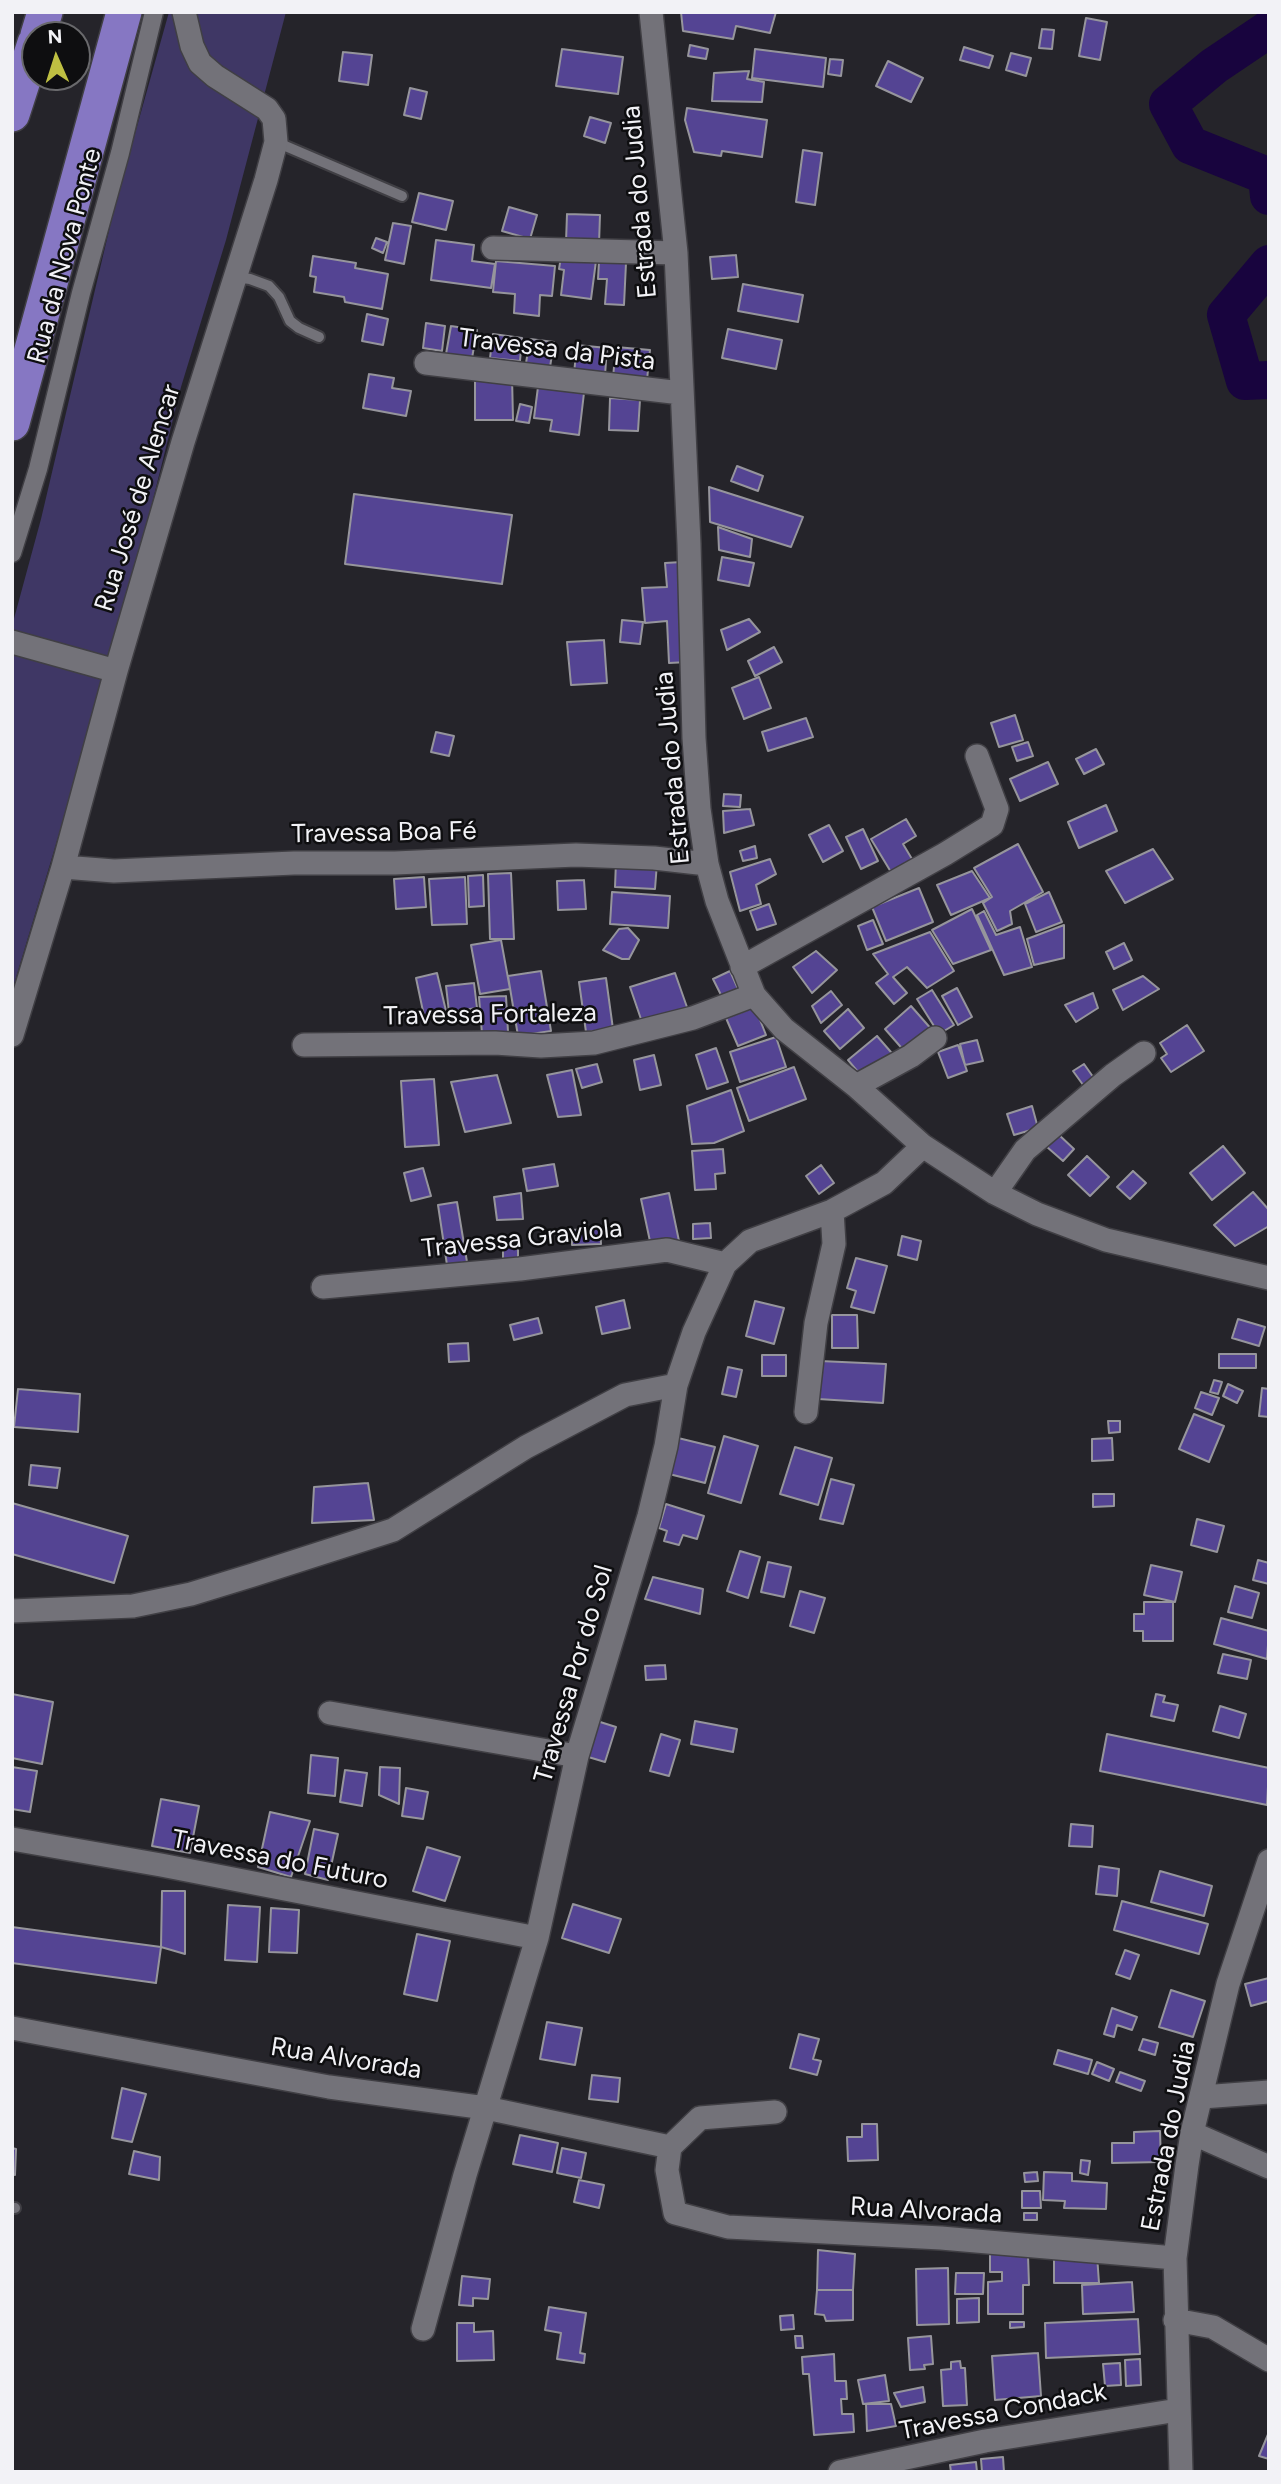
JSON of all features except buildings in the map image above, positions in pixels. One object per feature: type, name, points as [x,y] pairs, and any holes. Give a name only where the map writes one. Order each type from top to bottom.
[{"type":"main road","points":[[12,423],[124,12]]},
{"type":"main road","points":[[12,114],[21,86]]},
{"type":"street","name":"Rua da Nova Ponte","points":[[12,553],[38,469],[154,12]]},
{"type":"street","name":"Estrada do Judia","points":[[651,12],[676,253],[699,809],[707,864],[717,901],[754,995],[784,1029],[856,1086],[923,1146],[995,1193],[1037,1214],[1107,1240],[1269,1278]]},
{"type":"street","name":"Rua José de Alencar","points":[[12,1035],[63,867],[116,671],[183,442],[276,142],[274,119],[267,109],[215,76],[200,63],[192,46],[188,16]]},
{"type":"street","points":[[494,248],[676,253]]},
{"type":"street","name":"Travessa da Pista","points":[[426,363],[681,393]]},
{"type":"street","points":[[12,642],[116,671]]},
{"type":"street","points":[[742,967],[992,825],[997,809],[976,756]]},
{"type":"street","name":"Travessa Boa Fé","points":[[63,867],[114,871],[576,855],[654,858],[707,864]]},
{"type":"street","name":"Travessa Fortaleza","points":[[304,1045],[495,1043],[541,1046],[594,1043],[693,1018],[754,995]]},
{"type":"street","points":[[856,1086],[911,1056],[935,1038]]},
{"type":"street","points":[[995,1193],[1025,1150],[1113,1075],[1144,1053]]},
{"type":"street","name":"Travessa Por do Sol","points":[[423,2329],[461,2188],[537,1938],[577,1756],[649,1516],[666,1446],[676,1385],[694,1332],[725,1264],[750,1241],[832,1211],[884,1183],[923,1146]]},
{"type":"street","points":[[806,1412],[816,1323],[834,1244],[832,1211]]},
{"type":"street","name":"Travessa Graviola","points":[[323,1287],[520,1269],[667,1251],[725,1264]]},
{"type":"street","points":[[12,1611],[133,1606],[191,1594],[393,1530],[526,1447],[625,1395],[676,1385]]},
{"type":"street","points":[[330,1713],[577,1756]]},
{"type":"street","name":"Travessa do Futuro","points":[[12,1839],[537,1938]]},
{"type":"street","name":"Estrada do Judia","points":[[1181,2472],[1175,2258],[1192,2133],[1228,1983],[1269,1861]]},
{"type":"street","name":"Rua Alvorada","points":[[12,2028],[329,2087],[486,2108],[670,2147],[667,2170],[675,2213],[728,2227],[941,2238],[1175,2258]]},
{"type":"street","points":[[1202,2097],[1269,2092]]},
{"type":"street","points":[[670,2147],[700,2118],[775,2112]]},
{"type":"street","points":[[1192,2133],[1269,2167]]},
{"type":"street","points":[[1175,2320],[1213,2327],[1269,2360]]},
{"type":"street","name":"Travessa Condack","points":[[840,2472],[985,2441],[1178,2410]]},
{"type":"lane","points":[[276,142],[402,196]]},
{"type":"lane","points":[[236,277],[269,286],[279,297],[290,321],[319,337]]},
{"type":"shaded area","points":[[169,12],[286,12],[226,240],[181,387],[122,624],[12,991],[12,626],[41,519],[115,205]]},
{"type":"waterway","points":[[1269,29],[1214,66],[1168,104],[1190,145],[1267,176],[1269,196]]},
{"type":"waterway","points":[[1269,264],[1226,315],[1245,381],[1269,380]]}]
